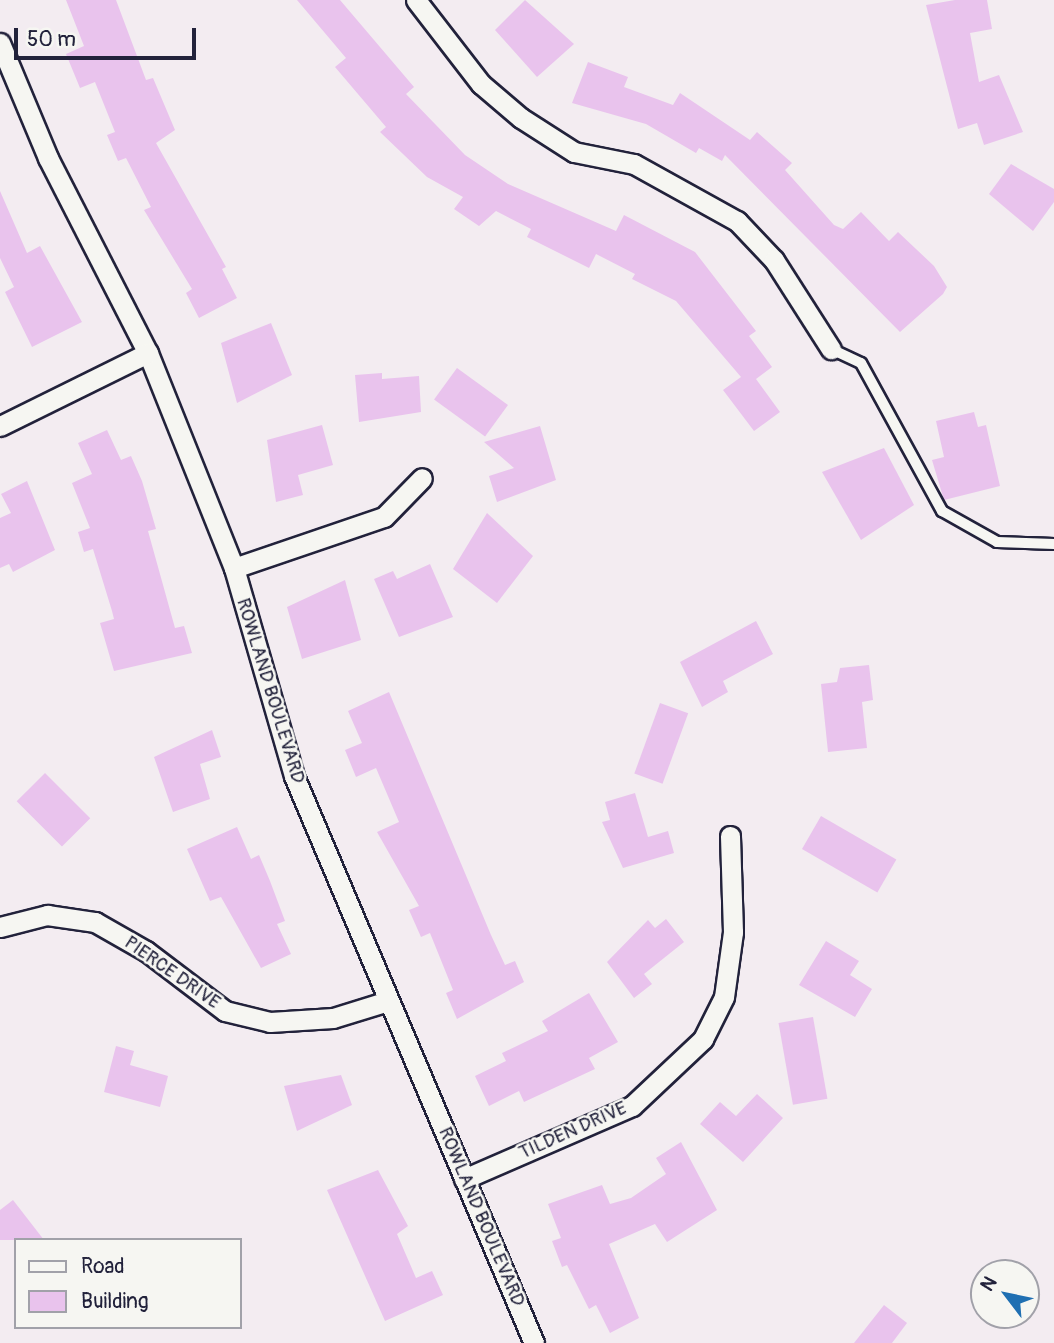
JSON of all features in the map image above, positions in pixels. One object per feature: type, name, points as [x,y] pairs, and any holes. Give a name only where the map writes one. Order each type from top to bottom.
[{"type":"street","points":[[416,0],[481,84],[521,118],[574,152],[634,164],[737,222],[774,260],[831,349]]},
{"type":"street","name":"ROWLAND BOULEVARD","points":[[0,43],[48,158],[148,353],[234,568],[293,776],[534,1343]]},
{"type":"street","points":[[0,426],[148,353]]},
{"type":"street","points":[[234,568],[384,517],[422,478]]},
{"type":"street","name":"TILDEN DRIVE","points":[[464,1179],[632,1106],[703,1039],[724,997],[733,932],[730,836]]},
{"type":"street","name":"PIERCE DRIVE","points":[[0,927],[47,915],[95,922],[146,951],[225,1011],[270,1021],[333,1018],[388,1001]]},
{"type":"lane","points":[[831,349],[861,363],[942,512],[997,542],[1054,544]]},
{"type":"building","points":[[66,0],[116,0],[146,80],[153,78],[175,130],[156,143],[226,267],[222,269],[237,298],[199,318],[186,293],[192,289],[144,210],[151,207],[126,158],[118,161],[107,135],[115,132],[95,82],[80,88],[66,54],[84,46]]},
{"type":"building","points":[[297,0],[340,0],[414,87],[406,94],[465,155],[508,184],[616,231],[624,215],[695,252],[756,331],[749,336],[772,367],[756,379],[780,412],[754,431],[723,390],[741,377],[676,301],[632,279],[635,274],[596,254],[589,268],[527,237],[531,229],[496,211],[479,226],[454,209],[463,197],[427,177],[380,132],[386,127],[335,67],[346,58]]},
{"type":"building","points":[[525,0],[574,44],[537,77],[495,30]]},
{"type":"building","points":[[955,0],[987,0],[992,29],[970,33],[979,82],[999,75],[1023,132],[984,145],[977,123],[958,129],[926,5]]},
{"type":"building","points":[[588,62],[628,77],[624,87],[673,105],[680,93],[750,140],[757,132],[792,163],[785,170],[834,225],[843,229],[861,212],[889,241],[898,232],[934,266],[947,287],[943,294],[900,332],[725,155],[722,161],[699,148],[696,153],[646,124],[572,103]]},
{"type":"building","points":[[1011,164],[1054,189],[1054,202],[1033,231],[989,194]]},
{"type":"building","points":[[0,191],[27,253],[40,246],[82,322],[32,347],[5,292],[14,287],[0,258]]},
{"type":"building","points":[[271,323],[292,375],[237,403],[221,343]]},
{"type":"building","points":[[457,368],[508,405],[485,437],[434,400]]},
{"type":"building","points":[[382,373],[382,379],[419,376],[421,412],[359,422],[355,375]]},
{"type":"building","points":[[974,412],[978,427],[986,425],[1000,486],[944,500],[932,460],[944,457],[936,421]]},
{"type":"building","points":[[322,425],[333,465],[298,475],[303,495],[276,502],[267,440]]},
{"type":"building","points":[[540,426],[556,480],[497,502],[489,476],[514,468],[484,442]]},
{"type":"building","points":[[107,430],[121,460],[131,456],[142,481],[156,529],[148,531],[175,628],[184,626],[192,653],[114,671],[100,623],[114,619],[93,549],[84,552],[78,532],[90,528],[72,483],[92,474],[78,443]]},
{"type":"building","points":[[884,448],[914,505],[861,540],[822,472]]},
{"type":"building","points":[[27,481],[55,550],[13,572],[9,564],[0,568],[0,518],[11,513],[1,494]]},
{"type":"building","points":[[487,513],[533,556],[497,603],[453,569]]},
{"type":"building","points":[[430,564],[453,617],[399,637],[374,579],[393,571],[397,579]]},
{"type":"building","points":[[345,580],[361,640],[302,659],[287,607]]},
{"type":"building","points":[[756,621],[773,654],[723,681],[728,692],[702,707],[680,662]]},
{"type":"building","points":[[869,665],[873,700],[862,702],[867,748],[828,752],[821,684],[837,682],[840,668]]},
{"type":"building","points":[[389,692],[491,935],[505,965],[515,961],[524,982],[457,1019],[446,993],[453,990],[430,933],[421,937],[409,910],[419,906],[377,832],[399,822],[376,768],[356,777],[345,750],[362,743],[348,711]]},
{"type":"building","points":[[660,703],[688,713],[663,784],[634,773]]},
{"type":"building","points":[[212,730],[221,757],[200,764],[210,799],[173,812],[154,757]]},
{"type":"building","points":[[45,773],[90,818],[62,847],[17,801]]},
{"type":"building","points":[[635,793],[648,837],[668,831],[674,853],[623,868],[602,822],[610,820],[605,802]]},
{"type":"building","points":[[821,816],[896,860],[877,892],[802,849]]},
{"type":"building","points":[[237,827],[251,859],[259,855],[285,921],[277,924],[291,954],[261,968],[221,897],[210,901],[187,849]]},
{"type":"building","points":[[666,919],[684,942],[644,974],[652,984],[634,998],[607,962],[648,920],[655,928]]},
{"type":"building","points":[[826,941],[859,961],[850,975],[872,989],[855,1017],[799,985]]},
{"type":"building","points":[[589,993],[618,1042],[589,1058],[595,1069],[524,1102],[519,1091],[489,1106],[475,1076],[506,1061],[502,1053],[548,1031],[542,1021]]},
{"type":"building","points":[[813,1017],[827,1099],[793,1105],[779,1023]]},
{"type":"building","points":[[116,1046],[134,1051],[130,1065],[168,1076],[160,1107],[104,1092]]},
{"type":"building","points":[[341,1075],[352,1105],[297,1131],[284,1086]]},
{"type":"building","points":[[757,1094],[783,1118],[743,1162],[700,1124],[720,1102],[736,1116]]},
{"type":"building","points":[[681,1142],[717,1210],[667,1242],[655,1224],[609,1244],[639,1318],[610,1333],[596,1305],[589,1309],[567,1265],[562,1267],[552,1241],[561,1238],[548,1204],[602,1185],[610,1204],[631,1198],[666,1174],[656,1158]]},
{"type":"building","points":[[378,1170],[408,1226],[397,1234],[416,1278],[432,1271],[443,1295],[385,1321],[327,1190]]},
{"type":"building","points":[[13,1200],[42,1238],[0,1240],[0,1210]]},
{"type":"building","points":[[884,1305],[907,1323],[892,1343],[854,1343]]}]
